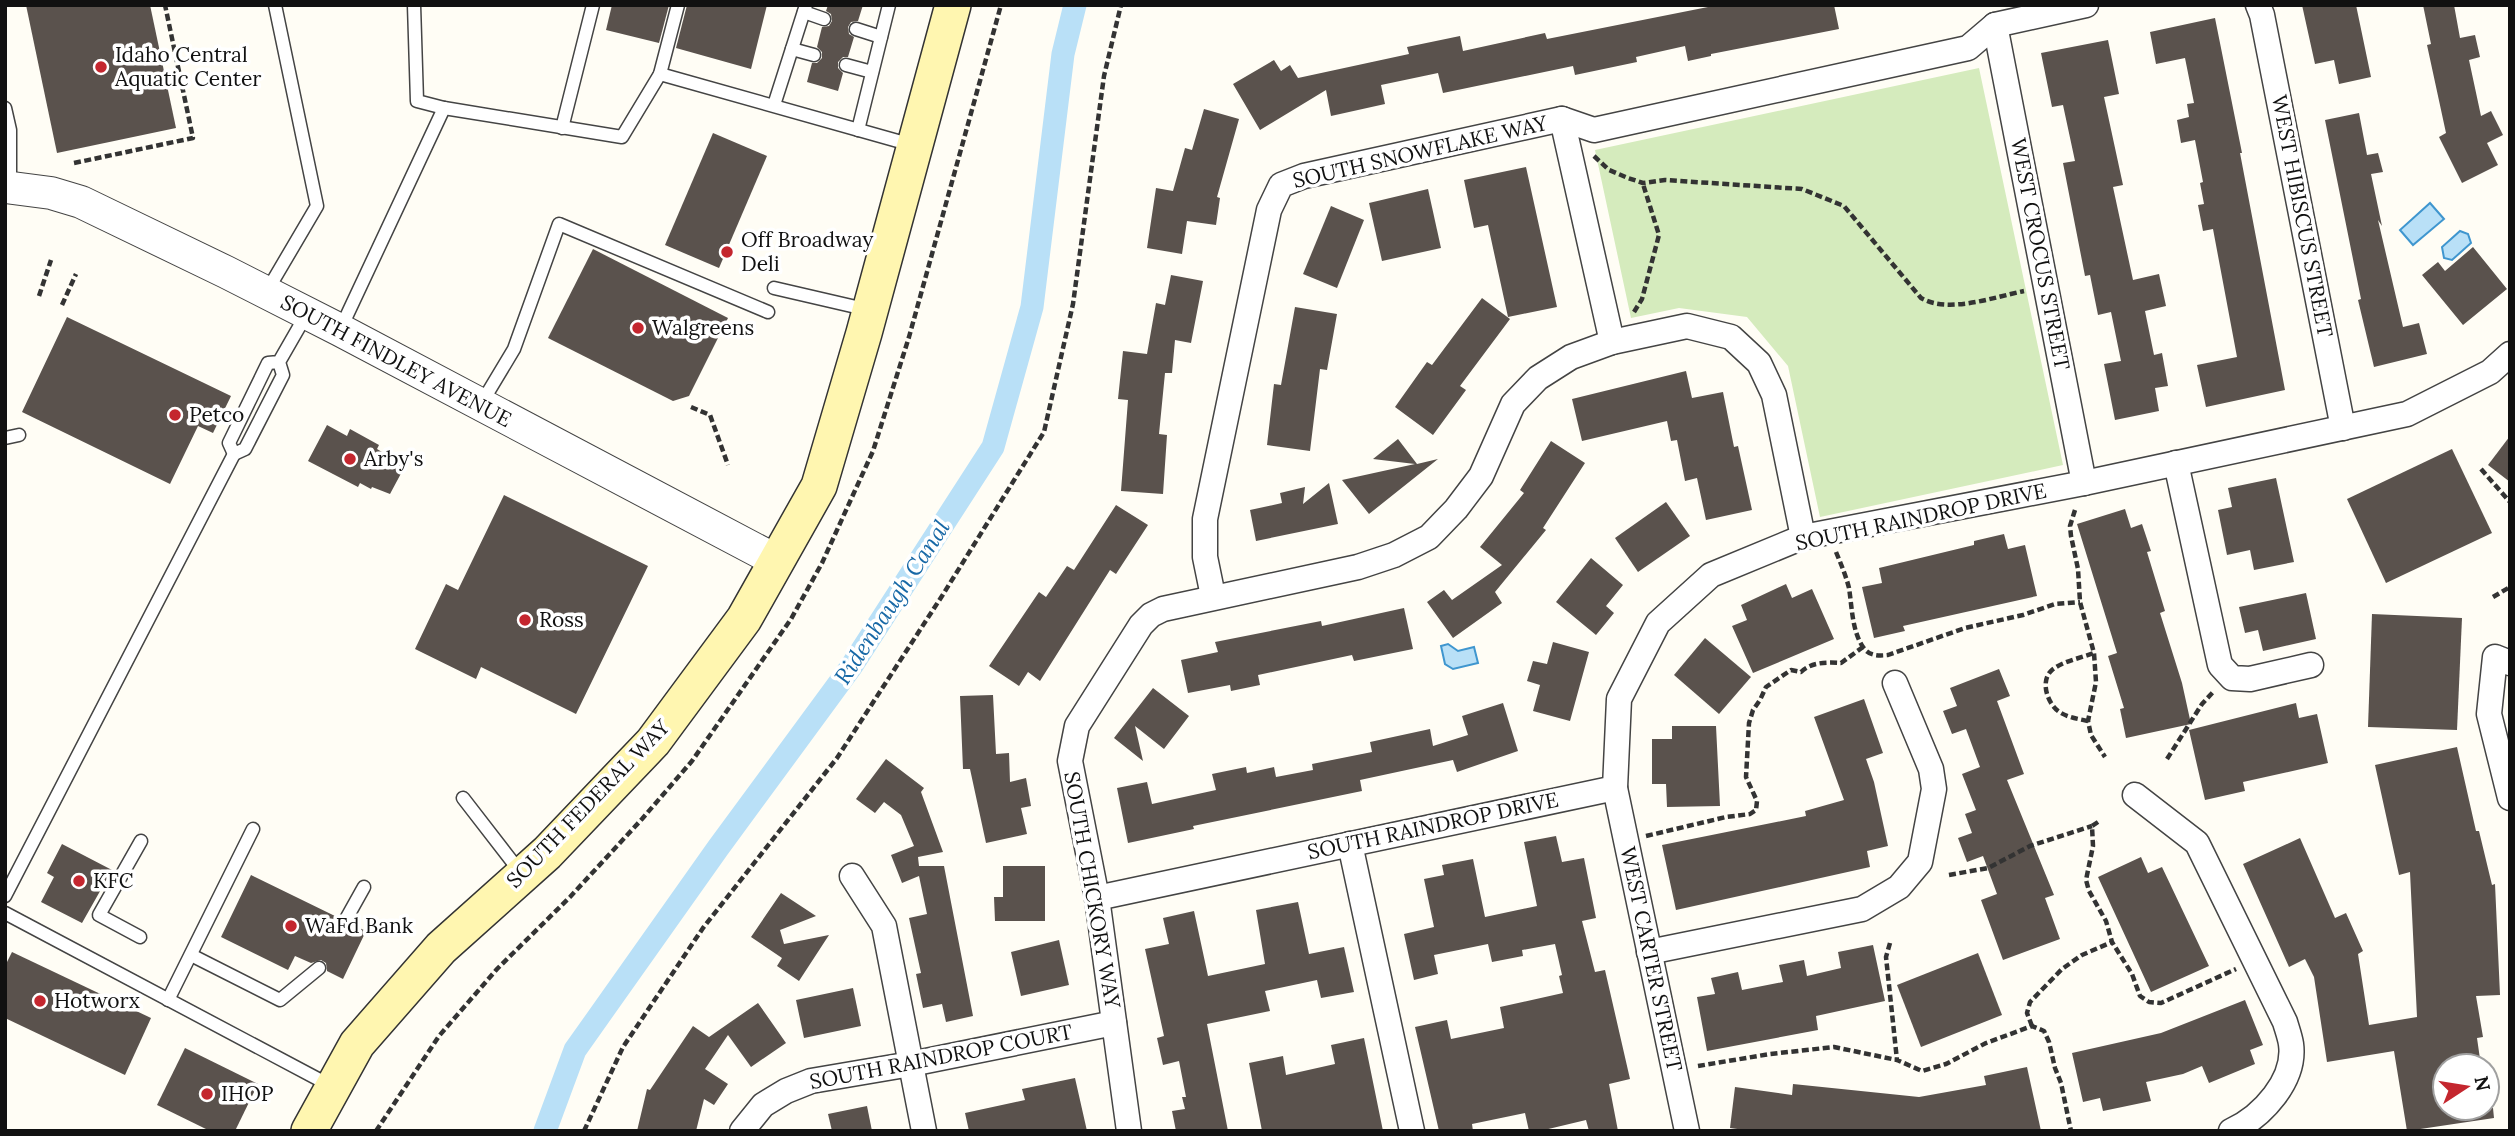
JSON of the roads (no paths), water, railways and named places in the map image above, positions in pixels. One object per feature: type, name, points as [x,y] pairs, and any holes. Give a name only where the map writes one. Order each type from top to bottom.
[{"type":"main road","name":"SOUTH FEDERAL WAY","points":[[309,1131],[356,1044],[441,948],[547,853],[653,742],[744,619],[819,486],[871,311],[953,5]]},
{"type":"street","name":"SOUTH SNOWFLAKE WAY","points":[[1213,596],[1205,556],[1205,519],[1269,210],[1281,186],[1304,176],[1562,119],[1594,130],[1968,48],[1995,25],[2086,5]]},
{"type":"street","name":"WEST HIBISCUS STREET","points":[[2258,5],[2343,428]]},
{"type":"street","name":"WEST CROCUS STREET","points":[[1995,25],[2084,483]]},
{"type":"street","points":[[1562,119],[1612,342]]},
{"type":"street","name":"SOUTH FINDLEY AVENUE","points":[[8,187],[51,193],[80,202],[340,330],[777,561]]},
{"type":"street","name":"SOUTH CHICKORY WAY","points":[[1129,1131],[1097,898],[1070,761],[1077,726],[1141,625],[1151,615],[1163,609],[1213,596],[1358,567],[1394,555],[1429,537],[1456,509],[1481,475],[1513,404],[1538,378],[1571,357],[1612,342],[1687,326],[1731,337],[1759,363],[1774,395],[1803,537]]},
{"type":"street","name":"SOUTH RAINDROP DRIVE","points":[[1097,898],[1615,788],[1619,699],[1658,623],[1711,575],[1803,537],[2084,483],[2407,414],[2490,372],[2510,354]]},
{"type":"street","points":[[2176,463],[2220,665],[2232,678],[2250,679],[2311,665]]},
{"type":"street","points":[[2510,663],[2496,657],[2489,714],[2510,798]]},
{"type":"street","points":[[1649,952],[1862,909],[1899,887],[1920,862],[1934,789],[1931,769],[1895,683]]},
{"type":"street","name":"WEST CARTER STREET","points":[[1615,788],[1687,1131]]},
{"type":"street","points":[[2135,795],[2197,843],[2285,1022],[2291,1045],[2289,1068],[2280,1088],[2254,1117],[2231,1131]]},
{"type":"street","points":[[1350,844],[1412,1131]]},
{"type":"street","points":[[852,876],[884,926],[925,1131]]},
{"type":"street","name":"SOUTH RAINDROP COURT","points":[[743,1131],[763,1105],[786,1091],[811,1081],[911,1064],[1114,1023]]},
{"type":"lane","points":[[265,293],[317,206],[275,5]]},
{"type":"lane","points":[[414,5],[418,101],[444,108],[622,137],[660,74],[678,5]]},
{"type":"lane","points":[[562,128],[593,5]]},
{"type":"lane","points":[[858,130],[889,5]]},
{"type":"lane","points":[[774,105],[805,9],[824,19]]},
{"type":"lane","points":[[856,29],[881,37]]},
{"type":"lane","points":[[792,49],[814,55]]},
{"type":"lane","points":[[846,65],[872,72]]},
{"type":"lane","points":[[660,74],[915,146]]},
{"type":"lane","points":[[5,108],[10,130],[8,187]]},
{"type":"lane","points":[[340,330],[444,108]]},
{"type":"lane","points":[[480,405],[514,349],[559,224],[768,312]]},
{"type":"lane","points":[[774,288],[871,311]]},
{"type":"lane","points":[[5,896],[234,454],[245,449],[283,375],[279,362],[306,314]]},
{"type":"lane","points":[[234,454],[229,443],[268,363],[279,362]]},
{"type":"lane","points":[[463,798],[522,875]]},
{"type":"lane","points":[[168,1000],[253,829]]},
{"type":"lane","points":[[141,841],[99,915],[141,937]]},
{"type":"lane","points":[[345,921],[364,887]]},
{"type":"lane","points":[[5,913],[333,1087]]},
{"type":"lane","points":[[191,955],[280,1000],[319,968]]},
{"type":"water","points":[[2430,203],[2444,219],[2413,245],[2400,230]]},
{"type":"water","points":[[2460,231],[2468,234],[2471,243],[2452,260],[2444,258],[2442,247]]},
{"type":"water","points":[[1448,644],[1458,651],[1474,647],[1478,663],[1453,669],[1445,664],[1441,646]]},
{"type":"waterway","name":"Ridenbaugh Canal","points":[[545,1131],[575,1050],[851,667],[993,447],[1032,307],[1063,54],[1075,5]]},
{"type":"place","name":"Idaho Central Aquatic Center","points":[[101,67]]},
{"type":"place","name":"Off Broadway Deli","points":[[727,252]]},
{"type":"place","name":"Walgreens","points":[[638,328]]},
{"type":"place","name":"Petco","points":[[175,415]]},
{"type":"place","name":"Arby's","points":[[350,459]]},
{"type":"place","name":"Ross","points":[[525,620]]},
{"type":"place","name":"KFC","points":[[79,881]]},
{"type":"place","name":"WaFd Bank","points":[[291,926]]},
{"type":"place","name":"Hotworx","points":[[40,1001]]},
{"type":"place","name":"IHOP","points":[[207,1094]]}]
